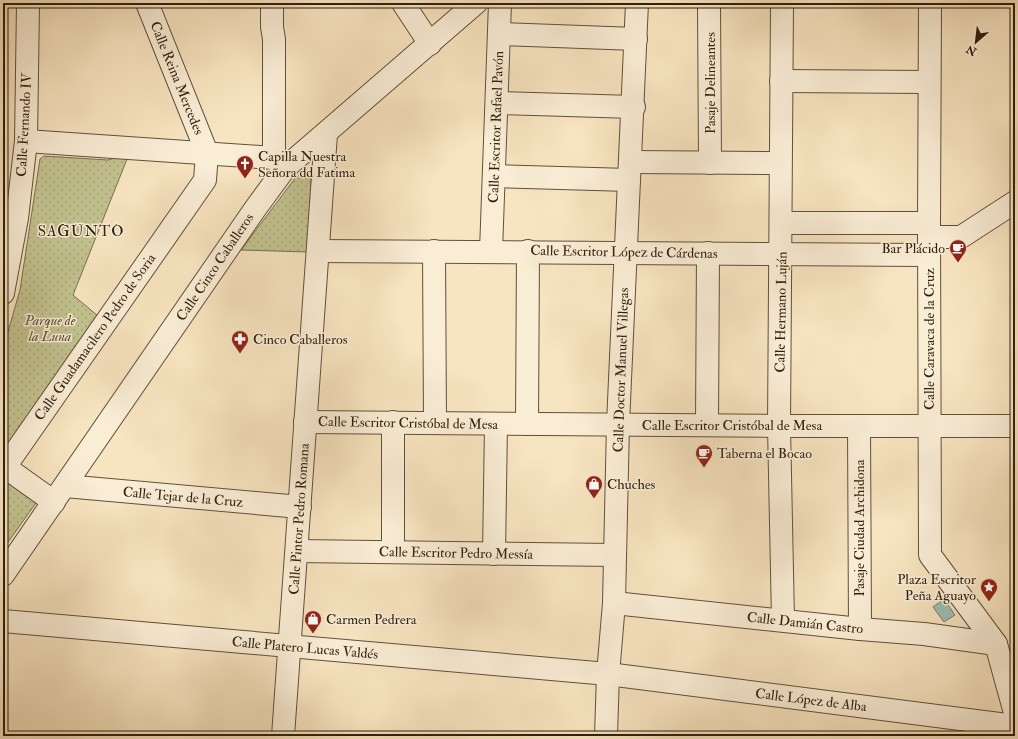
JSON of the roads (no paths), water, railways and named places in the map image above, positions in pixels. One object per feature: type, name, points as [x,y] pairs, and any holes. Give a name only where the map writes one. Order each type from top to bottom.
[{"type":"street","name":"Calle Fernando IV","points":[[3,293],[10,218],[26,142],[28,3]]},
{"type":"street","name":"Calle Reina Mercedes","points":[[147,3],[206,153]]},
{"type":"street","points":[[26,142],[206,153],[280,163],[272,3]]},
{"type":"street","points":[[403,3],[430,44]]},
{"type":"street","name":"Calle Cinco Caballeros","points":[[3,575],[255,209],[280,163],[326,134],[476,3]]},
{"type":"street","name":"Calle Escritor Rafael Pavón","points":[[490,251],[500,34],[500,3]]},
{"type":"street","name":"Calle Doctor Manuel Villegas","points":[[606,736],[608,674],[614,602],[618,424],[634,107],[637,3]]},
{"type":"street","name":"Pasaje Delineantes","points":[[709,3],[710,163]]},
{"type":"street","name":"Calle Hermano Luján","points":[[782,3],[780,163],[782,253],[779,426],[783,620]]},
{"type":"street","name":"Calle Caravaca de la Cruz","points":[[930,3],[930,555],[996,644]]},
{"type":"street","points":[[500,34],[636,39]]},
{"type":"street","points":[[782,81],[929,82]]},
{"type":"street","points":[[497,103],[634,107]]},
{"type":"street","name":"Calle Pintor Pedro Romana","points":[[283,736],[326,134]]},
{"type":"street","name":"Calle Guadamacilero Pedro de Soria","points":[[60,494],[5,467],[205,180],[206,153]]},
{"type":"street","points":[[494,176],[630,171],[710,163],[780,163]]},
{"type":"street","points":[[781,223],[929,239],[961,237],[1015,202]]},
{"type":"street","name":"Calle Escritor López de Cárdenas","points":[[318,251],[782,253],[929,239]]},
{"type":"street","points":[[434,251],[435,422]]},
{"type":"street","points":[[527,424],[528,251]]},
{"type":"street","points":[[707,425],[708,253]]},
{"type":"street","name":"Calle Escritor Cristóbal de Mesa","points":[[305,422],[929,427],[1015,426]]},
{"type":"street","points":[[393,422],[393,552]]},
{"type":"street","points":[[494,554],[496,424]]},
{"type":"street","name":"Pasaje Ciudad Archidona","points":[[859,426],[860,630]]},
{"type":"street","name":"Calle Tejar de la Cruz","points":[[60,494],[300,507]]},
{"type":"street","name":"Calle Escritor Pedro Messía","points":[[297,551],[615,555]]},
{"type":"street","name":"Calle Damián Castro","points":[[614,602],[783,620],[860,630],[924,634],[996,644]]},
{"type":"street","name":"Calle Platero Lucas Valdés","points":[[3,621],[608,674]]},
{"type":"street","points":[[996,644],[1015,713]]},
{"type":"street","name":"Calle López de Alba","points":[[608,674],[1015,726]]},
{"type":"water","points":[[944,599],[955,615],[944,622],[933,607]]},
{"type":"place","name":"Capilla Nuestra Señora dd Fatima","points":[[245,179]]},
{"type":"place","name":"Bar Plácido","points":[[958,263]]},
{"type":"place","name":"Cinco Caballeros","points":[[240,354]]},
{"type":"place","name":"Taberna el Bocao","points":[[704,468]]},
{"type":"place","name":"Chuches","points":[[594,499]]},
{"type":"place","name":"Plaza Escritor Peña Aguayo","points":[[989,602]]},
{"type":"place","name":"Carmen Pedrera","points":[[313,634]]},
{"type":"district","name":"SAGUNTO","points":[[81,231]]},
{"type":"park label","name":"Parque de la Luna","points":[[50,328]]}]
